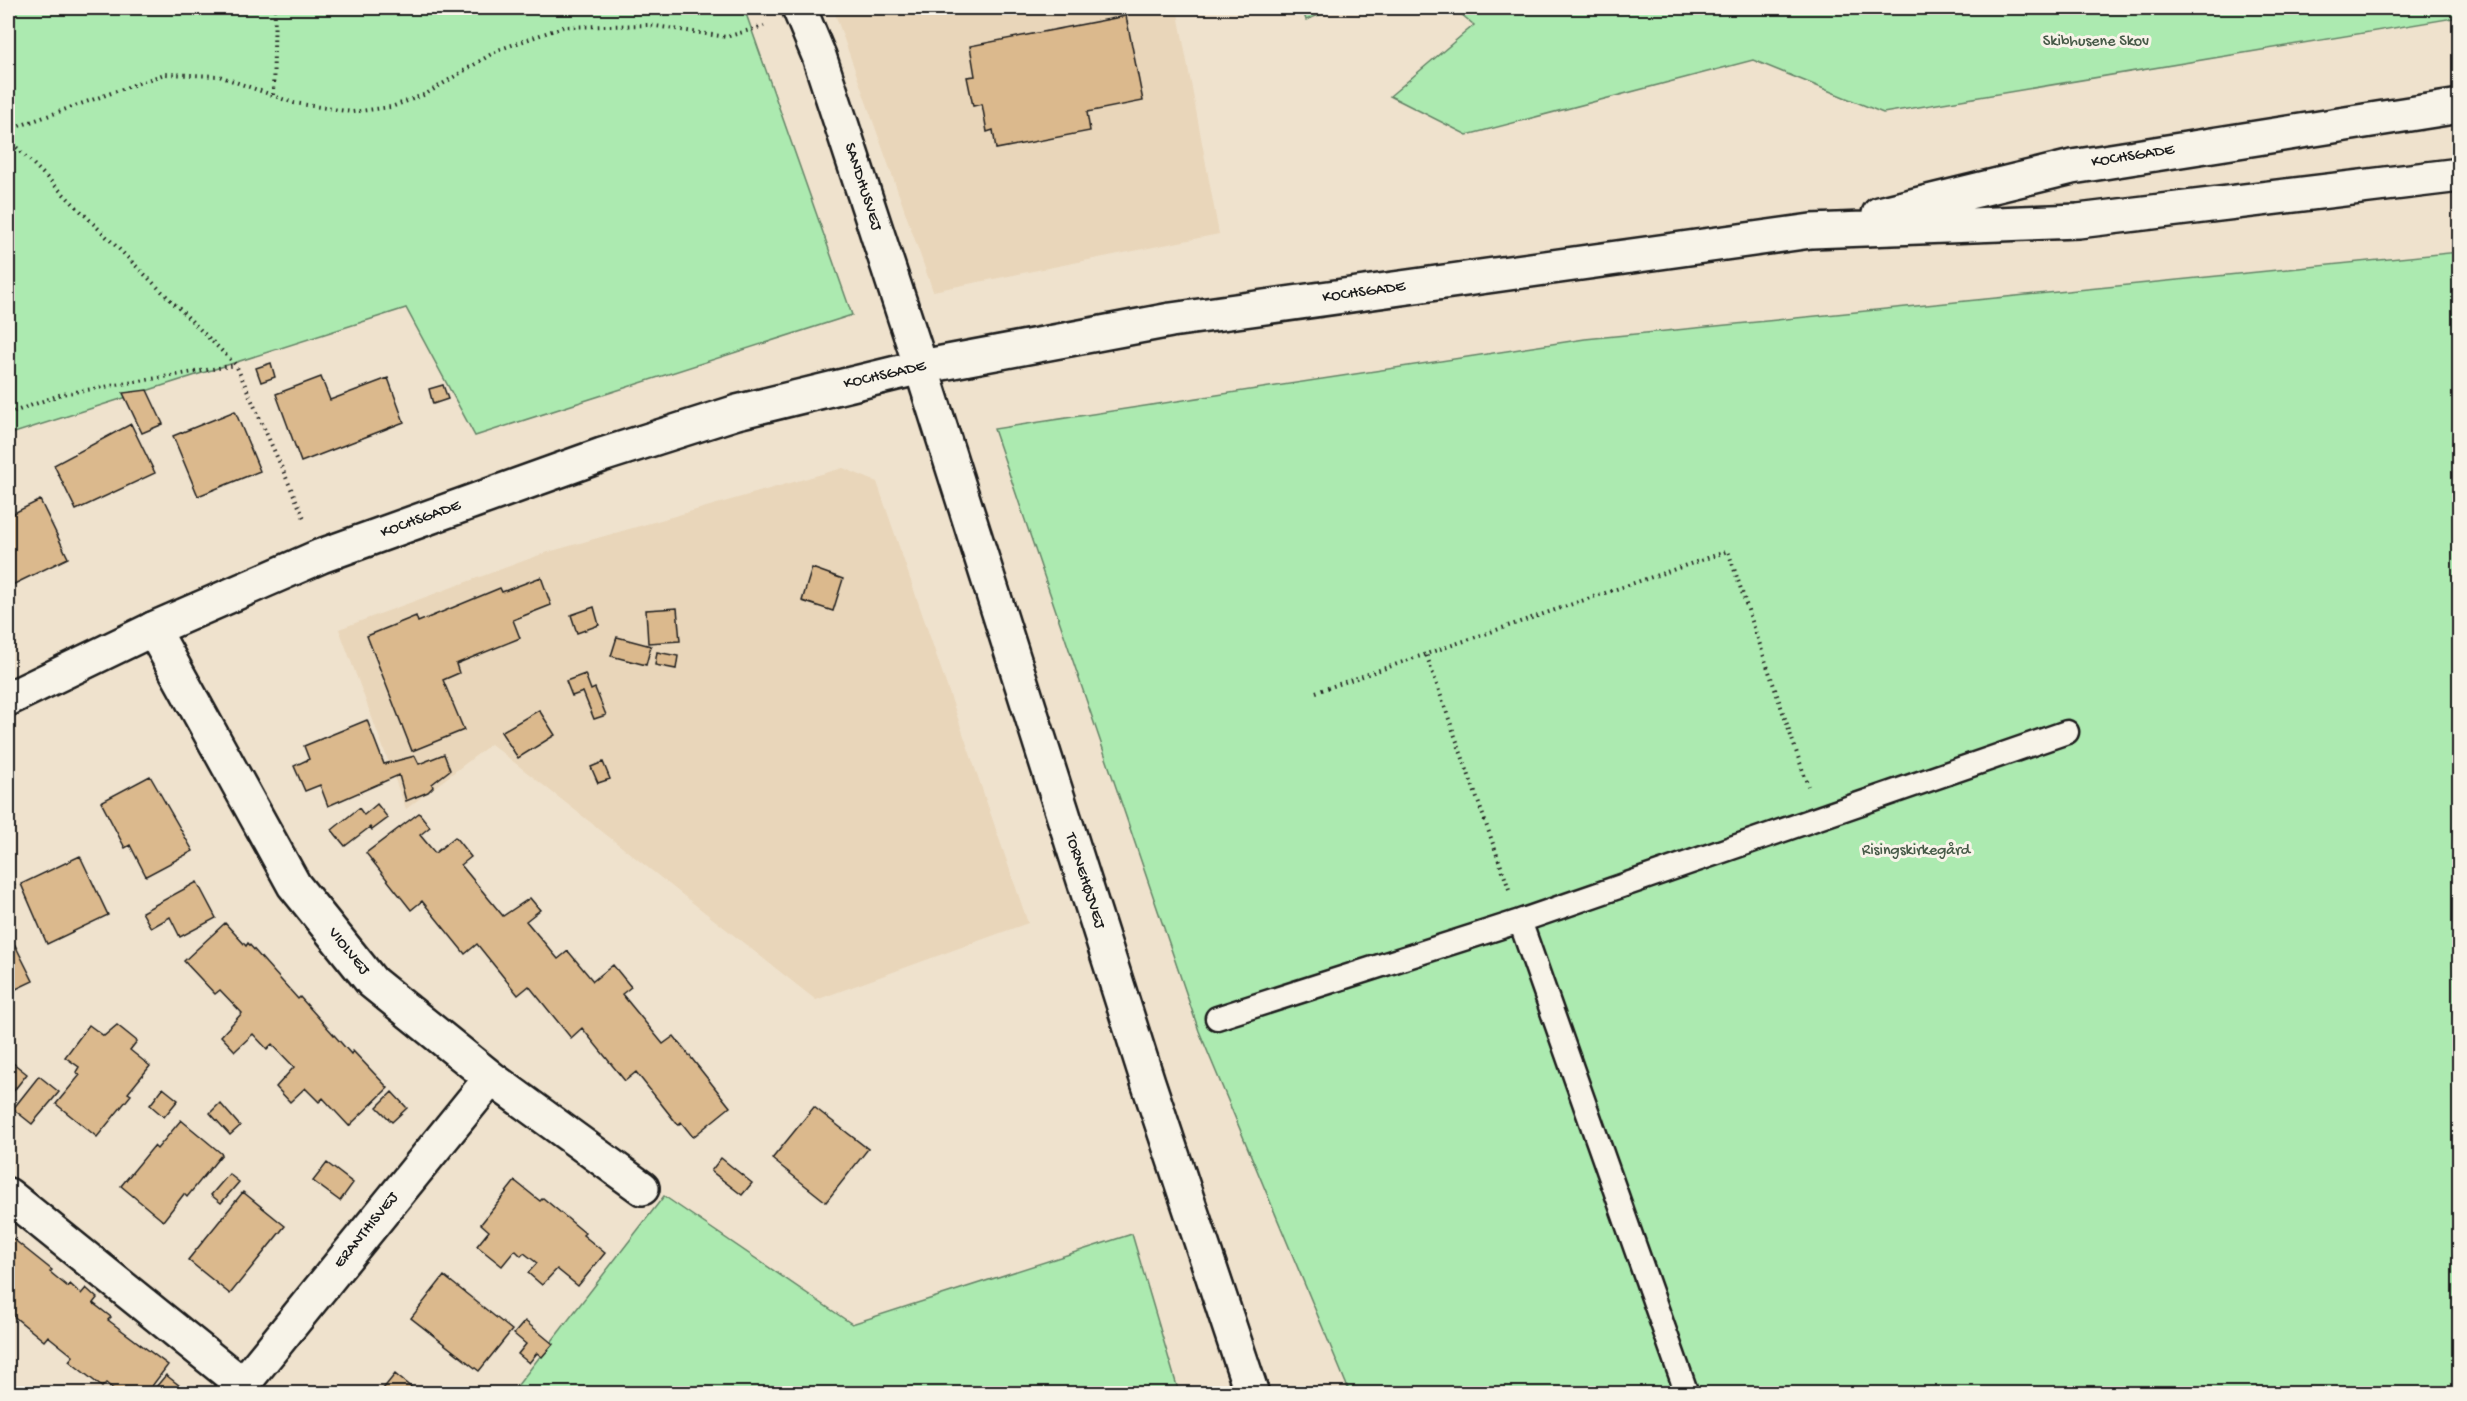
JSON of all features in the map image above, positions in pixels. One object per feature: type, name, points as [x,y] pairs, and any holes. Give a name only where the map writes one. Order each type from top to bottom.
[{"type":"street","name":"SANDHUSVEJ","points":[[801,11],[819,56],[921,368]]},
{"type":"street","name":"KOCHSGADE","points":[[1811,231],[2072,166],[2460,106]]},
{"type":"street","name":"KOCHSGADE","points":[[8,699],[153,630],[321,556],[613,451],[737,412],[921,368],[1171,320],[1811,231],[2078,221],[2460,175]]},
{"type":"street","name":"TORNEHØJVEJ","points":[[921,368],[1144,1070],[1252,1394]]},
{"type":"street","name":"VIOLVEJ","points":[[153,630],[294,885],[372,982],[491,1077],[642,1188]]},
{"type":"street","name":"ERANTHISVEJ","points":[[8,1195],[239,1389],[491,1077]]},
{"type":"lane","points":[[1217,1018],[1520,921],[2067,732]]},
{"type":"lane","points":[[1520,921],[1687,1394]]},
{"type":"path","points":[[273,95],[275,8]]},
{"type":"path","points":[[8,130],[164,74],[219,76],[294,103],[352,112],[391,107],[426,94],[498,50],[563,27],[649,25],[726,37],[801,11]]},
{"type":"path","points":[[8,139],[236,365],[321,556]]},
{"type":"path","points":[[8,414],[62,394],[236,365]]},
{"type":"path","points":[[1316,692],[1728,551],[1819,818]]},
{"type":"path","points":[[1426,654],[1520,921]]},
{"type":"shaded area","points":[[833,8],[1177,8],[1219,234],[933,291]]},
{"type":"shaded area","points":[[843,468],[877,482],[1028,923],[816,1000],[491,744],[406,809],[339,629],[545,553]]},
{"type":"green space","points":[[8,8],[744,8],[852,315],[475,436],[406,308],[8,435]]},
{"type":"green space","points":[[1302,8],[1337,8],[1306,20]]},
{"type":"green space","name":"Skibhusene Skov","points":[[1454,8],[2459,8],[2460,17],[1883,113],[1753,60],[1467,135],[1390,96],[1474,25]]},
{"type":"green space","name":"Risingskirkegård","points":[[2459,252],[2459,1393],[1350,1393],[1199,1031],[994,429],[1585,339]]},
{"type":"green space","points":[[664,1196],[852,1324],[1132,1234],[1179,1393],[511,1394]]},
{"type":"building","points":[[1126,16],[1143,101],[1087,112],[1090,131],[996,149],[993,130],[987,132],[982,104],[973,106],[967,77],[975,76],[970,46]]},
{"type":"building","points":[[271,363],[275,377],[261,382],[256,368]]},
{"type":"building","points":[[321,377],[330,400],[388,378],[404,422],[301,462],[276,394]]},
{"type":"building","points":[[443,385],[448,399],[433,404],[429,389]]},
{"type":"building","points":[[147,390],[163,424],[142,433],[123,393]]},
{"type":"building","points":[[235,411],[260,471],[198,496],[173,436]]},
{"type":"building","points":[[131,424],[155,473],[76,510],[54,465]]},
{"type":"building","points":[[40,500],[68,558],[8,587],[8,516]]},
{"type":"building","points":[[812,568],[843,579],[833,611],[802,601]]},
{"type":"building","points":[[541,577],[551,605],[513,620],[520,638],[456,664],[459,673],[443,680],[464,730],[412,751],[367,636],[416,616],[418,622],[500,588],[502,592]]},
{"type":"building","points":[[594,607],[599,625],[577,633],[571,615]]},
{"type":"building","points":[[677,608],[680,641],[648,643],[646,610]]},
{"type":"building","points":[[617,637],[651,646],[646,665],[611,656]]},
{"type":"building","points":[[657,652],[678,656],[676,669],[655,665]]},
{"type":"building","points":[[585,674],[591,690],[595,688],[606,715],[594,719],[583,692],[572,696],[566,681]]},
{"type":"building","points":[[539,710],[555,735],[518,758],[501,732]]},
{"type":"building","points":[[367,720],[384,764],[415,756],[419,764],[444,754],[450,770],[432,784],[433,787],[428,792],[406,801],[399,775],[328,806],[320,785],[305,791],[294,766],[309,759],[304,746]]},
{"type":"building","points":[[603,762],[610,779],[598,783],[591,767]]},
{"type":"building","points":[[150,776],[193,851],[146,876],[130,845],[125,848],[101,802]]},
{"type":"building","points":[[377,804],[388,818],[372,830],[370,827],[345,846],[332,830],[359,808],[364,815]]},
{"type":"building","points":[[419,813],[430,827],[420,835],[435,853],[455,837],[471,857],[461,865],[503,916],[530,898],[540,910],[526,921],[558,959],[568,951],[593,981],[613,965],[631,987],[622,994],[663,1044],[674,1036],[730,1107],[693,1137],[681,1122],[678,1125],[636,1072],[625,1081],[582,1028],[571,1038],[529,986],[518,995],[477,944],[465,954],[422,901],[411,910],[366,853]]},
{"type":"building","points":[[80,856],[108,915],[47,944],[21,884]]},
{"type":"building","points":[[8,869],[15,885],[8,889]]},
{"type":"building","points":[[197,882],[216,918],[180,937],[170,917],[151,928],[142,912]]},
{"type":"building","points":[[225,923],[246,946],[248,943],[298,999],[300,997],[351,1054],[353,1051],[388,1088],[349,1126],[323,1098],[319,1102],[305,1088],[290,1102],[276,1087],[294,1067],[272,1044],[267,1049],[253,1034],[235,1051],[221,1036],[242,1013],[220,990],[215,994],[184,961]]},
{"type":"building","points":[[15,945],[33,981],[14,990],[8,978],[8,949]]},
{"type":"building","points":[[89,1025],[104,1036],[117,1025],[137,1041],[130,1050],[150,1066],[128,1093],[131,1095],[97,1137],[56,1104],[80,1075],[76,1072],[79,1067],[65,1057]]},
{"type":"building","points":[[8,1059],[27,1074],[8,1098]]},
{"type":"building","points":[[39,1076],[59,1092],[32,1124],[13,1109]]},
{"type":"building","points":[[163,1088],[178,1100],[164,1117],[150,1105]]},
{"type":"building","points":[[392,1092],[407,1108],[392,1122],[377,1107]]},
{"type":"building","points":[[220,1103],[240,1126],[230,1135],[210,1113]]},
{"type":"building","points":[[814,1107],[868,1149],[826,1202],[772,1159]]},
{"type":"building","points":[[181,1120],[222,1154],[187,1197],[184,1194],[163,1221],[121,1186],[154,1146],[157,1149]]},
{"type":"building","points":[[721,1158],[752,1183],[742,1195],[711,1171]]},
{"type":"building","points":[[327,1163],[353,1183],[340,1201],[313,1181]]},
{"type":"building","points":[[229,1174],[239,1182],[221,1203],[211,1195]]},
{"type":"building","points":[[515,1181],[540,1201],[543,1198],[605,1253],[578,1286],[557,1269],[542,1285],[528,1273],[537,1263],[524,1253],[521,1256],[515,1250],[502,1266],[477,1246],[489,1231],[481,1224]]},
{"type":"building","points":[[243,1192],[285,1226],[230,1294],[188,1260]]},
{"type":"building","points":[[12,1238],[52,1270],[50,1272],[68,1287],[70,1284],[81,1294],[86,1288],[97,1298],[93,1303],[111,1317],[108,1320],[168,1365],[146,1394],[119,1394],[106,1383],[102,1387],[69,1361],[73,1356],[48,1336],[44,1341],[11,1314],[14,1309],[8,1303],[8,1239],[10,1241]]},
{"type":"building","points":[[444,1276],[512,1330],[479,1371],[411,1318]]},
{"type":"building","points":[[525,1321],[553,1344],[542,1357],[537,1353],[529,1363],[518,1354],[526,1344],[514,1334]]},
{"type":"building","points":[[395,1374],[419,1394],[379,1394]]},
{"type":"building","points":[[166,1375],[185,1390],[182,1394],[150,1394]]}]
